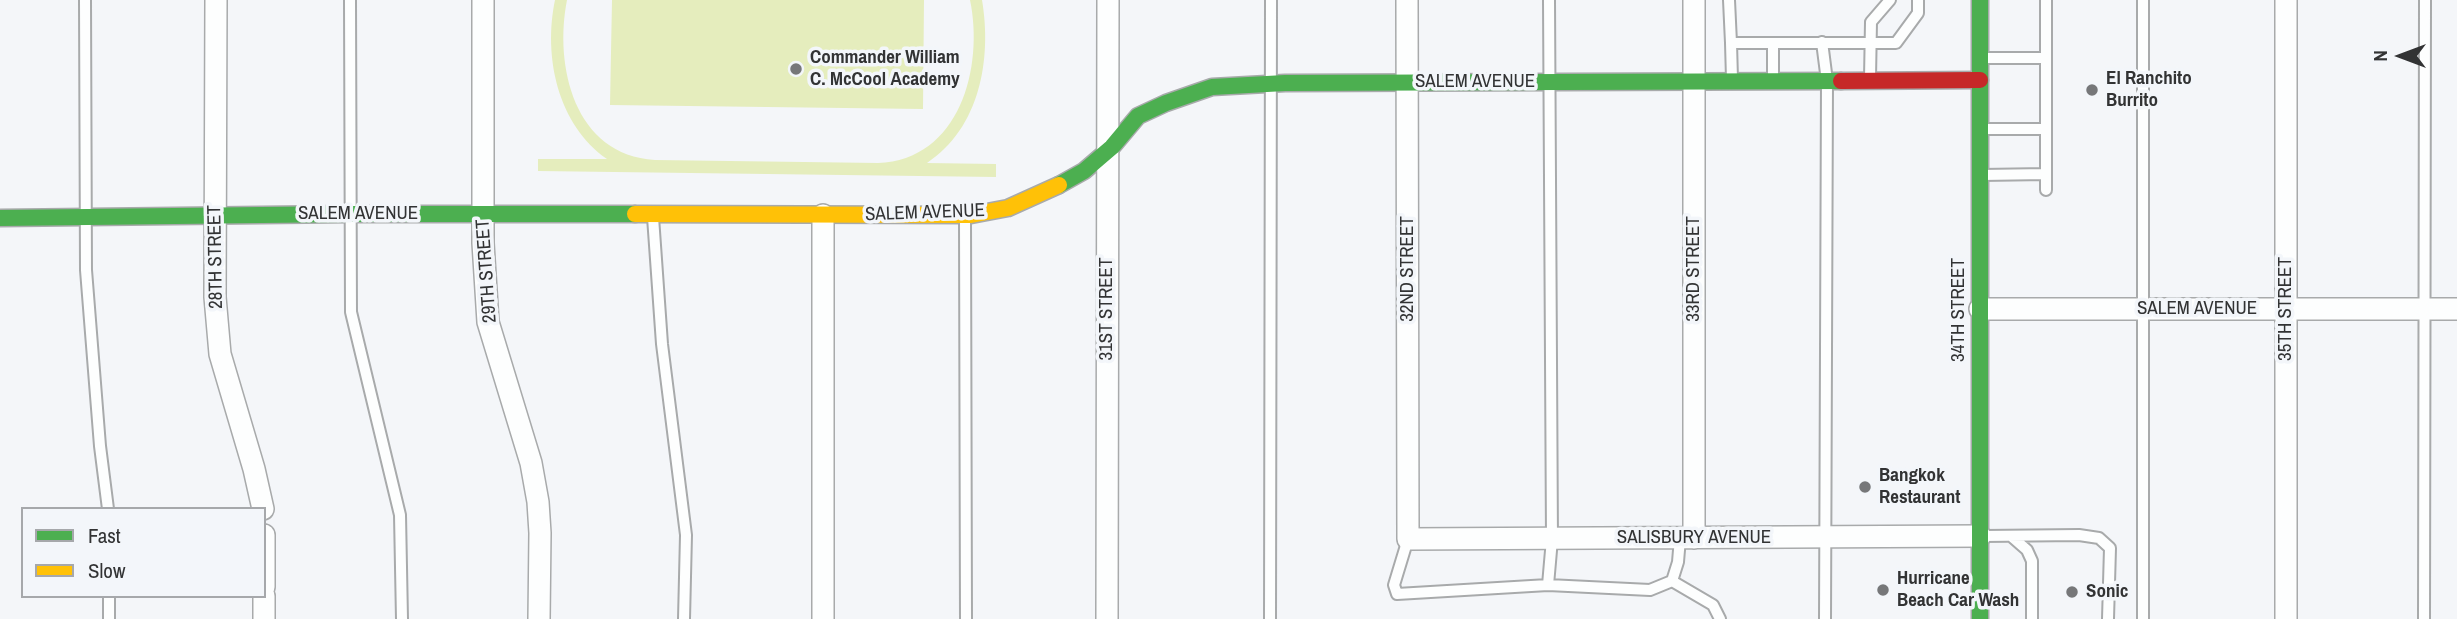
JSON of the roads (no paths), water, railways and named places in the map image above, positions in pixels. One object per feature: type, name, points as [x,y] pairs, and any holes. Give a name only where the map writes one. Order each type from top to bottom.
[{"type":"street","name":"28TH STREET","points":[[216,0],[215,297],[220,355],[263,507]]},
{"type":"street","name":"29TH STREET","points":[[483,0],[483,214],[488,323],[531,463],[538,502],[539,619]]},
{"type":"street","name":"31ST STREET","points":[[1108,0],[1108,619]]},
{"type":"street","name":"32ND STREET","points":[[1407,0],[1408,539]]},
{"type":"street","name":"33RD STREET","points":[[1687,538],[1694,0]]},
{"type":"street","name":"34TH STREET","points":[[1980,0],[1980,619]]},
{"type":"street","name":"35TH STREET","points":[[2286,0],[2286,619]]},
{"type":"street","name":"SALEM AVENUE","points":[[0,218],[349,214],[965,215],[1008,208],[1049,190],[1084,171],[1107,151],[1138,116],[1166,103],[1212,88],[1271,83],[1980,80]]},
{"type":"street","points":[[822,215],[823,619]]},
{"type":"street","name":"SALEM AVENUE","points":[[1980,309],[2457,309]]},
{"type":"street","name":"SALISBURY AVENUE","points":[[1408,539],[1980,536]]},
{"type":"street","points":[[264,598],[264,619]]},
{"type":"lane","points":[[85,0],[86,270],[100,446],[108,507]]},
{"type":"lane","points":[[349,0],[351,312],[400,515],[402,619]]},
{"type":"lane","points":[[1270,619],[1271,0]]},
{"type":"lane","points":[[1548,585],[1552,539],[1549,0]]},
{"type":"lane","points":[[1729,0],[1732,81]]},
{"type":"lane","points":[[1870,81],[1871,22],[1890,0]]},
{"type":"lane","points":[[1731,43],[1896,43],[1918,13],[1918,0]]},
{"type":"lane","points":[[2046,0],[2046,190]]},
{"type":"lane","points":[[2143,0],[2143,619]]},
{"type":"lane","points":[[2424,619],[2425,0]]},
{"type":"lane","points":[[1822,42],[1827,81],[1825,619]]},
{"type":"lane","points":[[1773,43],[1773,81]]},
{"type":"lane","points":[[1980,58],[2046,58]]},
{"type":"lane","points":[[1980,129],[2046,129]]},
{"type":"lane","points":[[1980,175],[2046,174]]},
{"type":"lane","points":[[652,214],[663,344],[685,535],[684,619]]},
{"type":"lane","points":[[965,215],[965,619]]},
{"type":"lane","points":[[1980,536],[2079,535],[2099,538],[2110,548],[2108,619]]},
{"type":"lane","points":[[2011,536],[2027,550],[2032,561],[2032,619]]},
{"type":"lane","points":[[1672,581],[1687,538]]},
{"type":"lane","points":[[1408,539],[1394,585],[1397,594],[1548,585],[1650,590],[1672,581]]},
{"type":"lane","points":[[1672,581],[1713,604],[1720,619]]},
{"type":"lane","points":[[109,598],[109,619]]},
{"type":"place","name":"Commander William C. McCool Academy","points":[[796,69]]},
{"type":"place","name":"El Ranchito Burrito","points":[[2092,90]]},
{"type":"place","name":"Bangkok Restaurant","points":[[1865,487]]},
{"type":"place","name":"Hurricane Beach Car Wash","points":[[1883,590]]},
{"type":"place","name":"Sonic","points":[[2072,592]]}]
